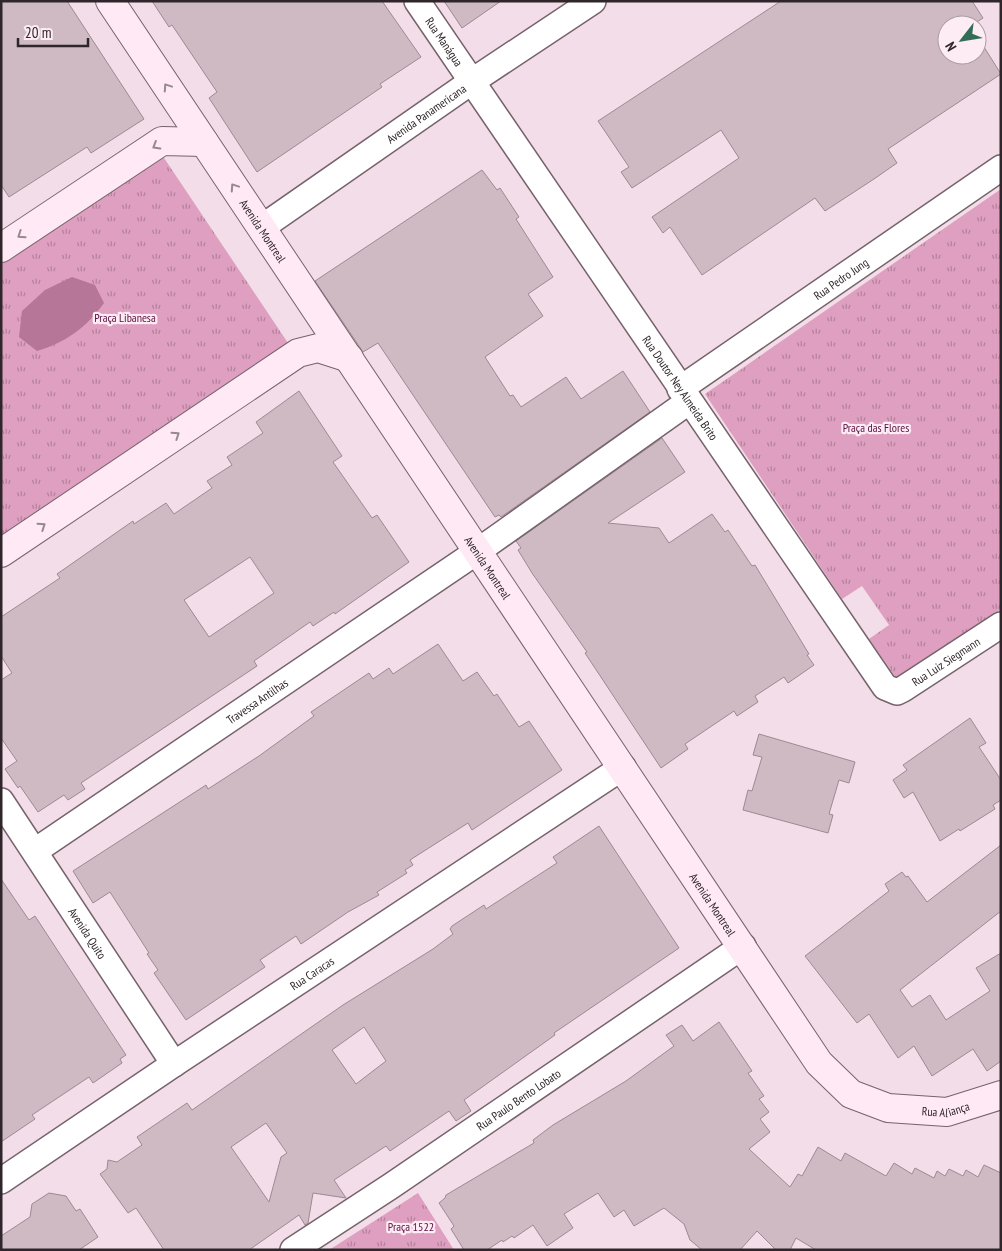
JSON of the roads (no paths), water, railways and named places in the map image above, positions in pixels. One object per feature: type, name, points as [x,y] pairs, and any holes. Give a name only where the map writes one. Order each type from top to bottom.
[{"type":"street","name":"Avenida Montreal","points":[[110,1],[743,946],[819,1063],[851,1094],[888,1108]]},
{"type":"street","name":"Rua Manágua","points":[[417,1],[472,82]]},
{"type":"street","name":"Avenida Panamericana","points":[[261,228],[593,1]]},
{"type":"street","name":"Rua Doutor Ney Almeida Brito","points":[[472,82],[874,674],[890,691]]},
{"type":"street","points":[[1,248],[162,141],[204,142]]},
{"type":"street","name":"Rua Pedro Jung","points":[[478,552],[684,395],[1001,168]]},
{"type":"street","points":[[298,353],[309,328],[309,300]]},
{"type":"street","points":[[1,553],[298,353],[318,348],[348,358]]},
{"type":"street","name":"Travessa Antilhas","points":[[34,852],[478,552]]},
{"type":"street","name":"Rua Luiz Siegmann","points":[[890,691],[897,692],[904,689],[1001,625]]},
{"type":"street","name":"Rua Caracas","points":[[1,1181],[174,1064],[623,767]]},
{"type":"street","name":"Avenida Quito","points":[[1,801],[174,1064]]},
{"type":"street","name":"Rua Paulo Bento Lobato","points":[[293,1250],[400,1180],[743,946]]},
{"type":"street","name":"Rua Aliança","points":[[888,1108],[947,1112],[1001,1095]]},
{"type":"park label","name":"Praça Libanesa","points":[[125,317]]},
{"type":"park label","name":"Praça das Flores","points":[[876,427]]},
{"type":"park label","name":"Praça 1522","points":[[411,1226]]}]
